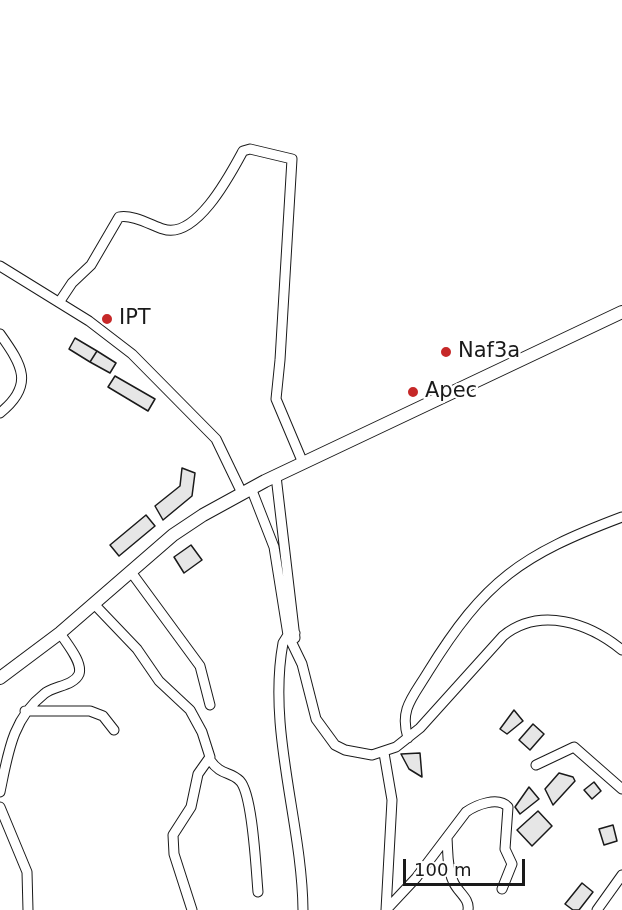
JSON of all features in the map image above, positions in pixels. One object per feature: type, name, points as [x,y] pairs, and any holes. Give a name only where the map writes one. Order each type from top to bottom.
[{"type":"main road","points":[[0,678],[60,633],[185,527],[247,490],[622,312]]},
{"type":"street","points":[[60,302],[72,283],[92,265],[119,218],[129,217],[169,231],[183,230],[207,208],[243,151],[250,149],[292,159],[276,392],[279,408],[303,463]]},
{"type":"street","points":[[0,266],[60,302],[132,354],[202,423],[226,455],[247,490],[283,571]]},
{"type":"street","points":[[0,334],[20,363],[21,384],[13,402],[0,413]]},
{"type":"street","points":[[276,476],[283,571],[291,634],[304,670],[316,719],[327,737],[345,750],[372,755],[384,753],[408,738],[503,636],[519,625],[552,620],[579,624],[595,631],[622,650]]},
{"type":"street","points":[[408,738],[404,720],[407,707],[446,642],[488,590],[530,557],[622,517]]},
{"type":"street","points":[[131,572],[200,666],[210,705]]},
{"type":"street","points":[[94,604],[142,655],[159,681],[190,710],[202,732],[210,760],[220,773],[237,779],[243,787],[254,837],[258,892]]},
{"type":"street","points":[[0,792],[14,730],[25,711],[44,693],[74,680],[79,674],[78,662],[60,633]]},
{"type":"street","points":[[291,634],[282,649],[280,703],[284,752],[301,854],[303,910]]},
{"type":"street","points":[[25,711],[90,711],[103,716],[114,730]]},
{"type":"street","points":[[536,765],[574,747],[622,789]]},
{"type":"street","points":[[384,753],[392,800],[386,910]]},
{"type":"street","points":[[192,910],[174,854],[173,835],[191,807],[198,774],[210,760]]},
{"type":"street","points":[[386,910],[416,878],[447,838],[457,820],[474,806],[498,802],[507,805],[505,849],[512,864],[502,889]]},
{"type":"street","points":[[0,807],[27,872],[28,910]]},
{"type":"street","points":[[447,838],[450,875],[458,890],[467,900],[468,910]]},
{"type":"street","points":[[597,910],[622,876]]},
{"type":"building","points":[[75,338],[97,351],[90,362],[69,349]]},
{"type":"building","points":[[97,351],[116,363],[110,373],[90,362]]},
{"type":"building","points":[[115,376],[155,399],[148,411],[108,387]]},
{"type":"building","points":[[182,468],[195,473],[192,496],[163,520],[155,506],[180,486]]},
{"type":"building","points":[[146,515],[155,526],[119,556],[110,545]]},
{"type":"building","points":[[191,545],[202,560],[184,573],[174,557]]},
{"type":"building","points":[[514,710],[523,721],[507,734],[500,729]]},
{"type":"building","points":[[533,724],[544,734],[530,750],[519,740]]},
{"type":"building","points":[[420,753],[422,777],[409,769],[401,754]]},
{"type":"building","points":[[559,773],[573,777],[575,781],[553,805],[545,789]]},
{"type":"building","points":[[594,782],[601,791],[592,799],[584,790]]},
{"type":"building","points":[[529,787],[539,799],[520,814],[515,807]]},
{"type":"building","points":[[538,811],[552,826],[532,846],[517,830]]},
{"type":"building","points":[[613,825],[617,841],[604,845],[599,829]]},
{"type":"building","points":[[582,883],[593,892],[579,910],[573,910],[565,904]]},
{"type":"place","name":"IPT","points":[[107,319]]},
{"type":"place","name":"Naf3a","points":[[446,352]]},
{"type":"place","name":"Apec","points":[[413,392]]}]
